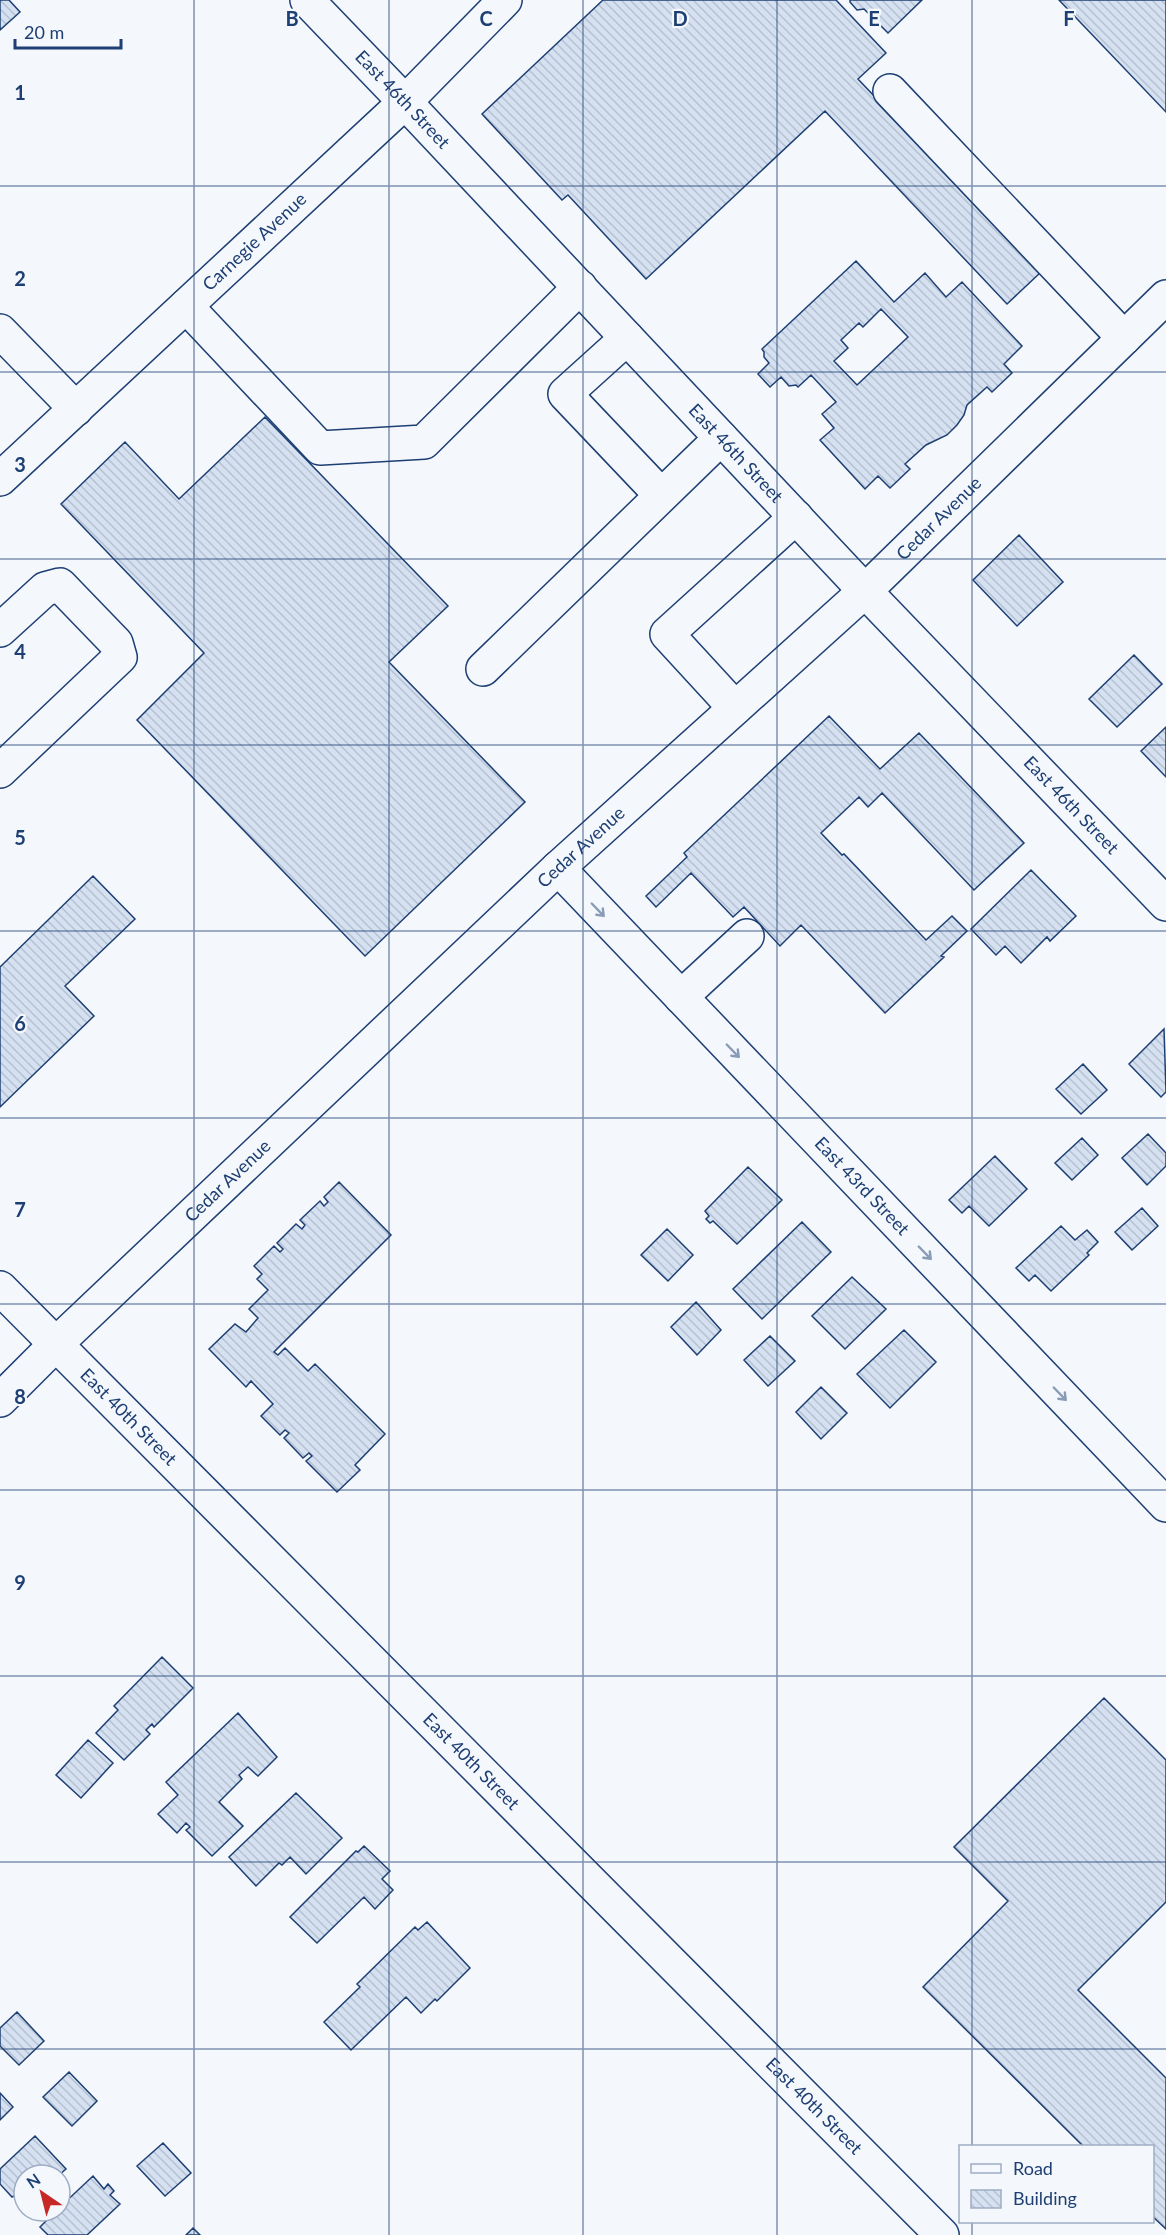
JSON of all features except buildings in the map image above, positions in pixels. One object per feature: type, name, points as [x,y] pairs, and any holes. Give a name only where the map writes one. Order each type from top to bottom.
[{"type":"street","name":"East 46th Street","points":[[307,0],[866,591],[1166,904]]},
{"type":"street","name":"Carnegie Avenue","points":[[0,479],[405,102],[505,0]]},
{"type":"street","points":[[890,91],[1124,338]]},
{"type":"street","points":[[186,306],[320,447],[424,442],[580,287]]},
{"type":"street","name":"Cedar Avenue","points":[[0,1400],[56,1344],[558,868],[866,591],[1166,297]]},
{"type":"street","points":[[0,331],[76,409]]},
{"type":"street","points":[[627,338],[566,394],[661,495]]},
{"type":"street","points":[[483,669],[721,438]]},
{"type":"street","points":[[735,708],[667,634],[796,517]]},
{"type":"street","points":[[0,630],[45,589],[60,585],[116,643],[120,657],[0,771]]},
{"type":"street","name":"East 43rd Street","points":[[558,868],[1166,1505]]},
{"type":"street","points":[[681,997],[747,936]]},
{"type":"street","name":"East 40th Street","points":[[0,1288],[942,2235]]}]
